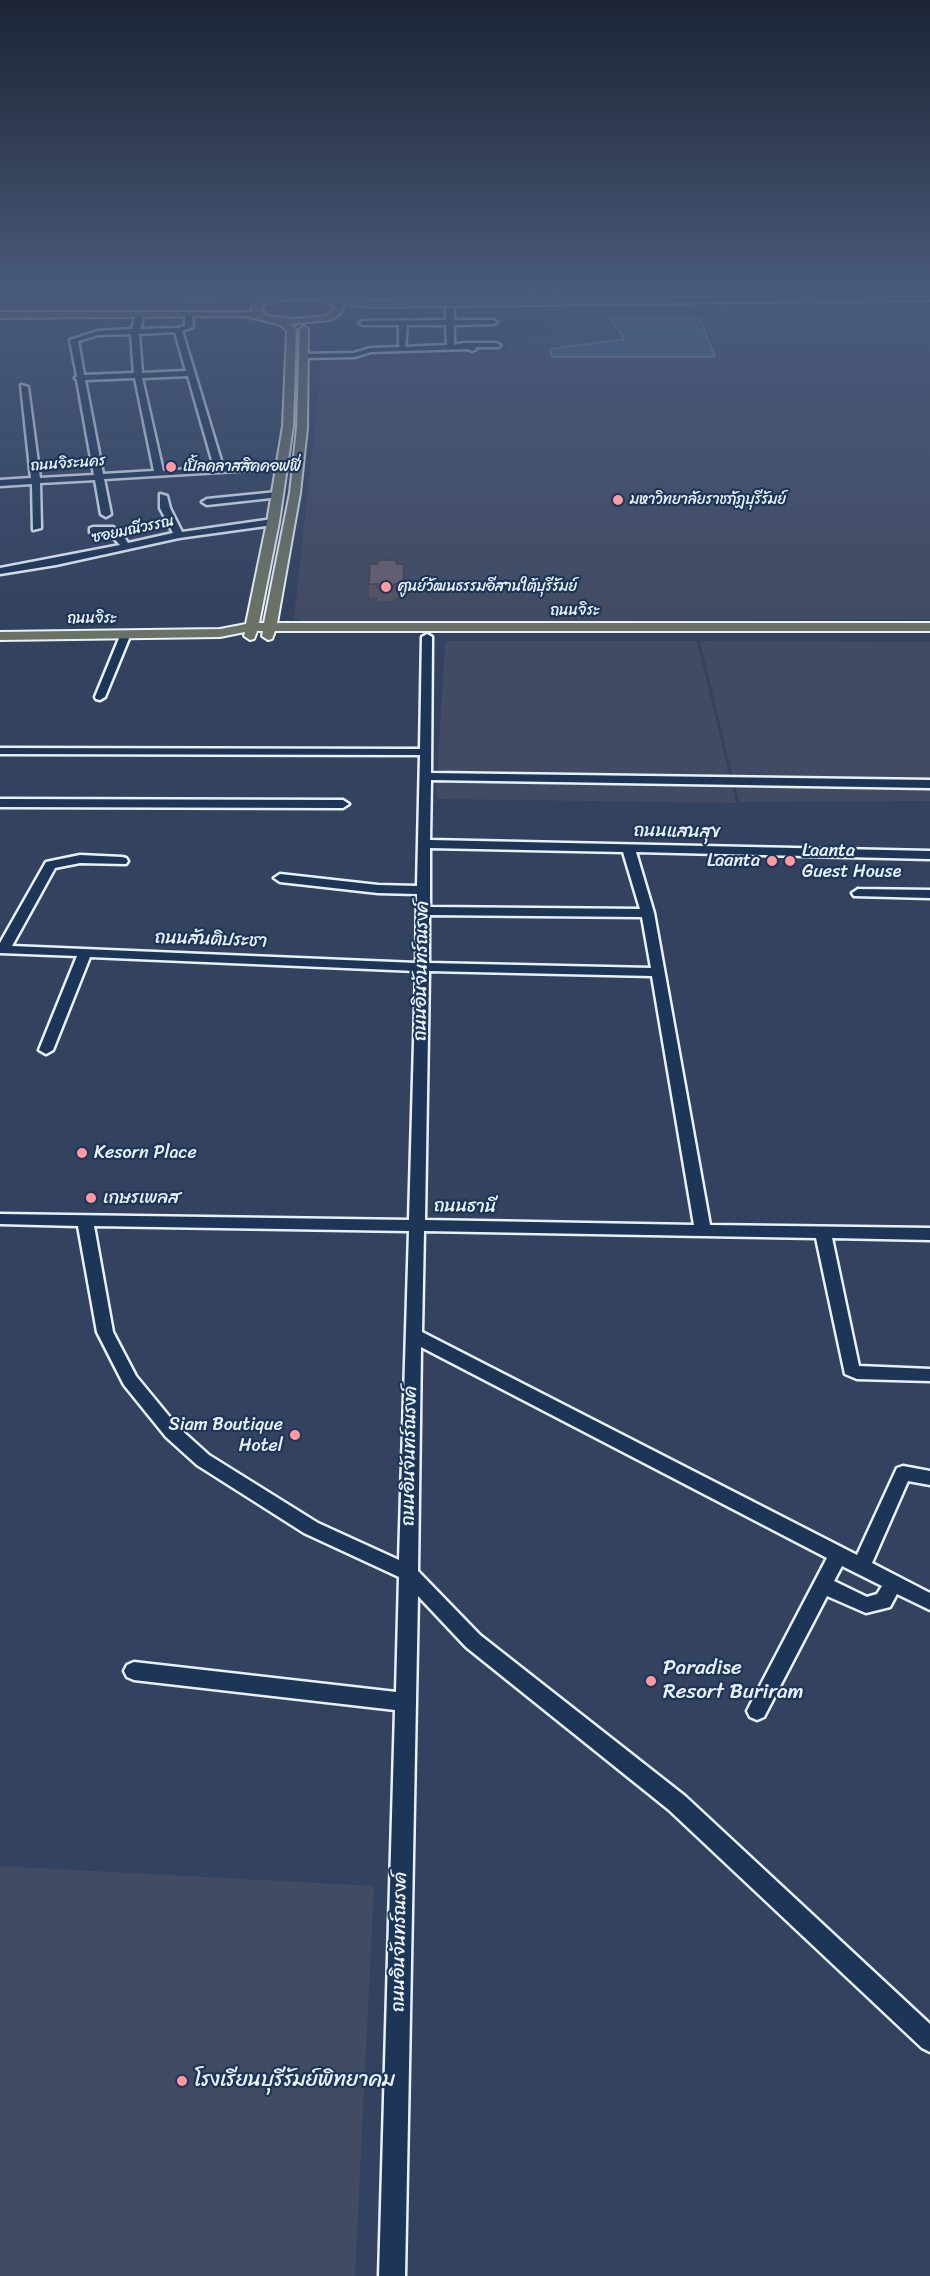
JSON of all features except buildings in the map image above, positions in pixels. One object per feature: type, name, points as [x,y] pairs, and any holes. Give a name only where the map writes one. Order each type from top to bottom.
[{"type":"main road","points":[[250,632],[273,522],[288,426],[289,397]]},
{"type":"main road","points":[[269,632],[295,493],[302,428],[302,397]]},
{"type":"main road","name":"ถนนจิระ","points":[[269,632],[427,637],[766,633],[930,627]]},
{"type":"main road","name":"ถนนจิระ","points":[[0,636],[125,636],[250,632],[766,633]]},
{"type":"main road","name":"ถนนจิระ","points":[[790,632],[930,637]]},
{"type":"street","points":[[25,397],[36,480],[36,528]]},
{"type":"street","points":[[83,397],[106,514]]},
{"type":"street","points":[[143,397],[159,472]]},
{"type":"street","points":[[198,397],[219,468]]},
{"type":"street","name":"ถนนจิระนคร","points":[[0,483],[98,475],[282,466]]},
{"type":"street","points":[[207,502],[277,495]]},
{"type":"street","points":[[163,496],[165,508],[179,535]]},
{"type":"street","name":"ซอยมณีวรรณ","points":[[0,571],[56,562],[179,535],[273,522]]},
{"type":"street","points":[[93,530],[110,529],[120,537],[126,547]]},
{"type":"street","points":[[100,697],[125,636]]},
{"type":"street","name":"ถนนอินจันทร์ณรงค์","points":[[393,2276],[393,2176],[417,1226],[427,637]]},
{"type":"street","points":[[0,751],[425,752]]},
{"type":"street","points":[[425,776],[930,784]]},
{"type":"street","points":[[0,803],[343,804]]},
{"type":"street","name":"ถนนแสนสุข","points":[[424,844],[930,855]]},
{"type":"street","points":[[629,849],[648,913],[703,1230]]},
{"type":"street","points":[[2,949],[50,865],[80,859],[122,861]]},
{"type":"street","points":[[279,878],[378,889],[423,890]]},
{"type":"street","points":[[858,893],[930,894]]},
{"type":"street","points":[[423,911],[648,913]]},
{"type":"street","name":"ถนนสันติประชา","points":[[2,949],[422,967],[659,972]]},
{"type":"street","points":[[46,1050],[85,953]]},
{"type":"street","points":[[85,1219],[105,1332],[130,1380],[171,1432],[203,1460],[311,1528],[408,1574],[473,1641],[677,1803],[930,2040]]},
{"type":"street","name":"ถนนธานี","points":[[0,1220],[85,1219],[930,1234]]},
{"type":"street","points":[[823,1232],[851,1369],[857,1373],[930,1375]]},
{"type":"street","points":[[413,1335],[930,1602]]},
{"type":"street","points":[[861,1566],[903,1473],[930,1478]]},
{"type":"street","points":[[757,1711],[838,1555]]},
{"type":"street","points":[[823,1585],[866,1605],[883,1601],[894,1583]]},
{"type":"street","points":[[134,1671],[405,1702]]},
{"type":"shaded area","name":"มหาวิทยาลัยราชภัฏบุรีรัมย์","points":[[318,397],[930,397],[930,619],[305,623],[294,618]]},
{"type":"shaded area","points":[[445,641],[697,641],[736,803],[436,799]]},
{"type":"shaded area","points":[[700,641],[930,642],[930,801],[739,802]]},
{"type":"shaded area","name":"โรงเรียนบุรีรัมย์พิทยาคม","points":[[0,1866],[374,1886],[355,2276],[0,2276]]},
{"type":"place","name":"เปิ้ลคลาสสิคคอฟฟี่","points":[[171,467]]},
{"type":"place","name":"มหาวิทยาลัยราชภัฏบุรีรัมย์","points":[[618,500]]},
{"type":"place","name":"ศูนย์วัฒนธรรมอีสานใต้บุรีรัมย์","points":[[386,587]]},
{"type":"place","name":"Laanta","points":[[772,861]]},
{"type":"place","name":"Laanta Guest House","points":[[790,861]]},
{"type":"place","name":"Kesorn Place","points":[[82,1153]]},
{"type":"place","name":"เกษรเพลส","points":[[91,1198]]},
{"type":"place","name":"Siam Boutique Hotel","points":[[295,1435]]},
{"type":"place","name":"Paradise Resort Buriram","points":[[651,1681]]},
{"type":"place","name":"โรงเรียนบุรีรัมย์พิทยาคม","points":[[182,2081]]}]
